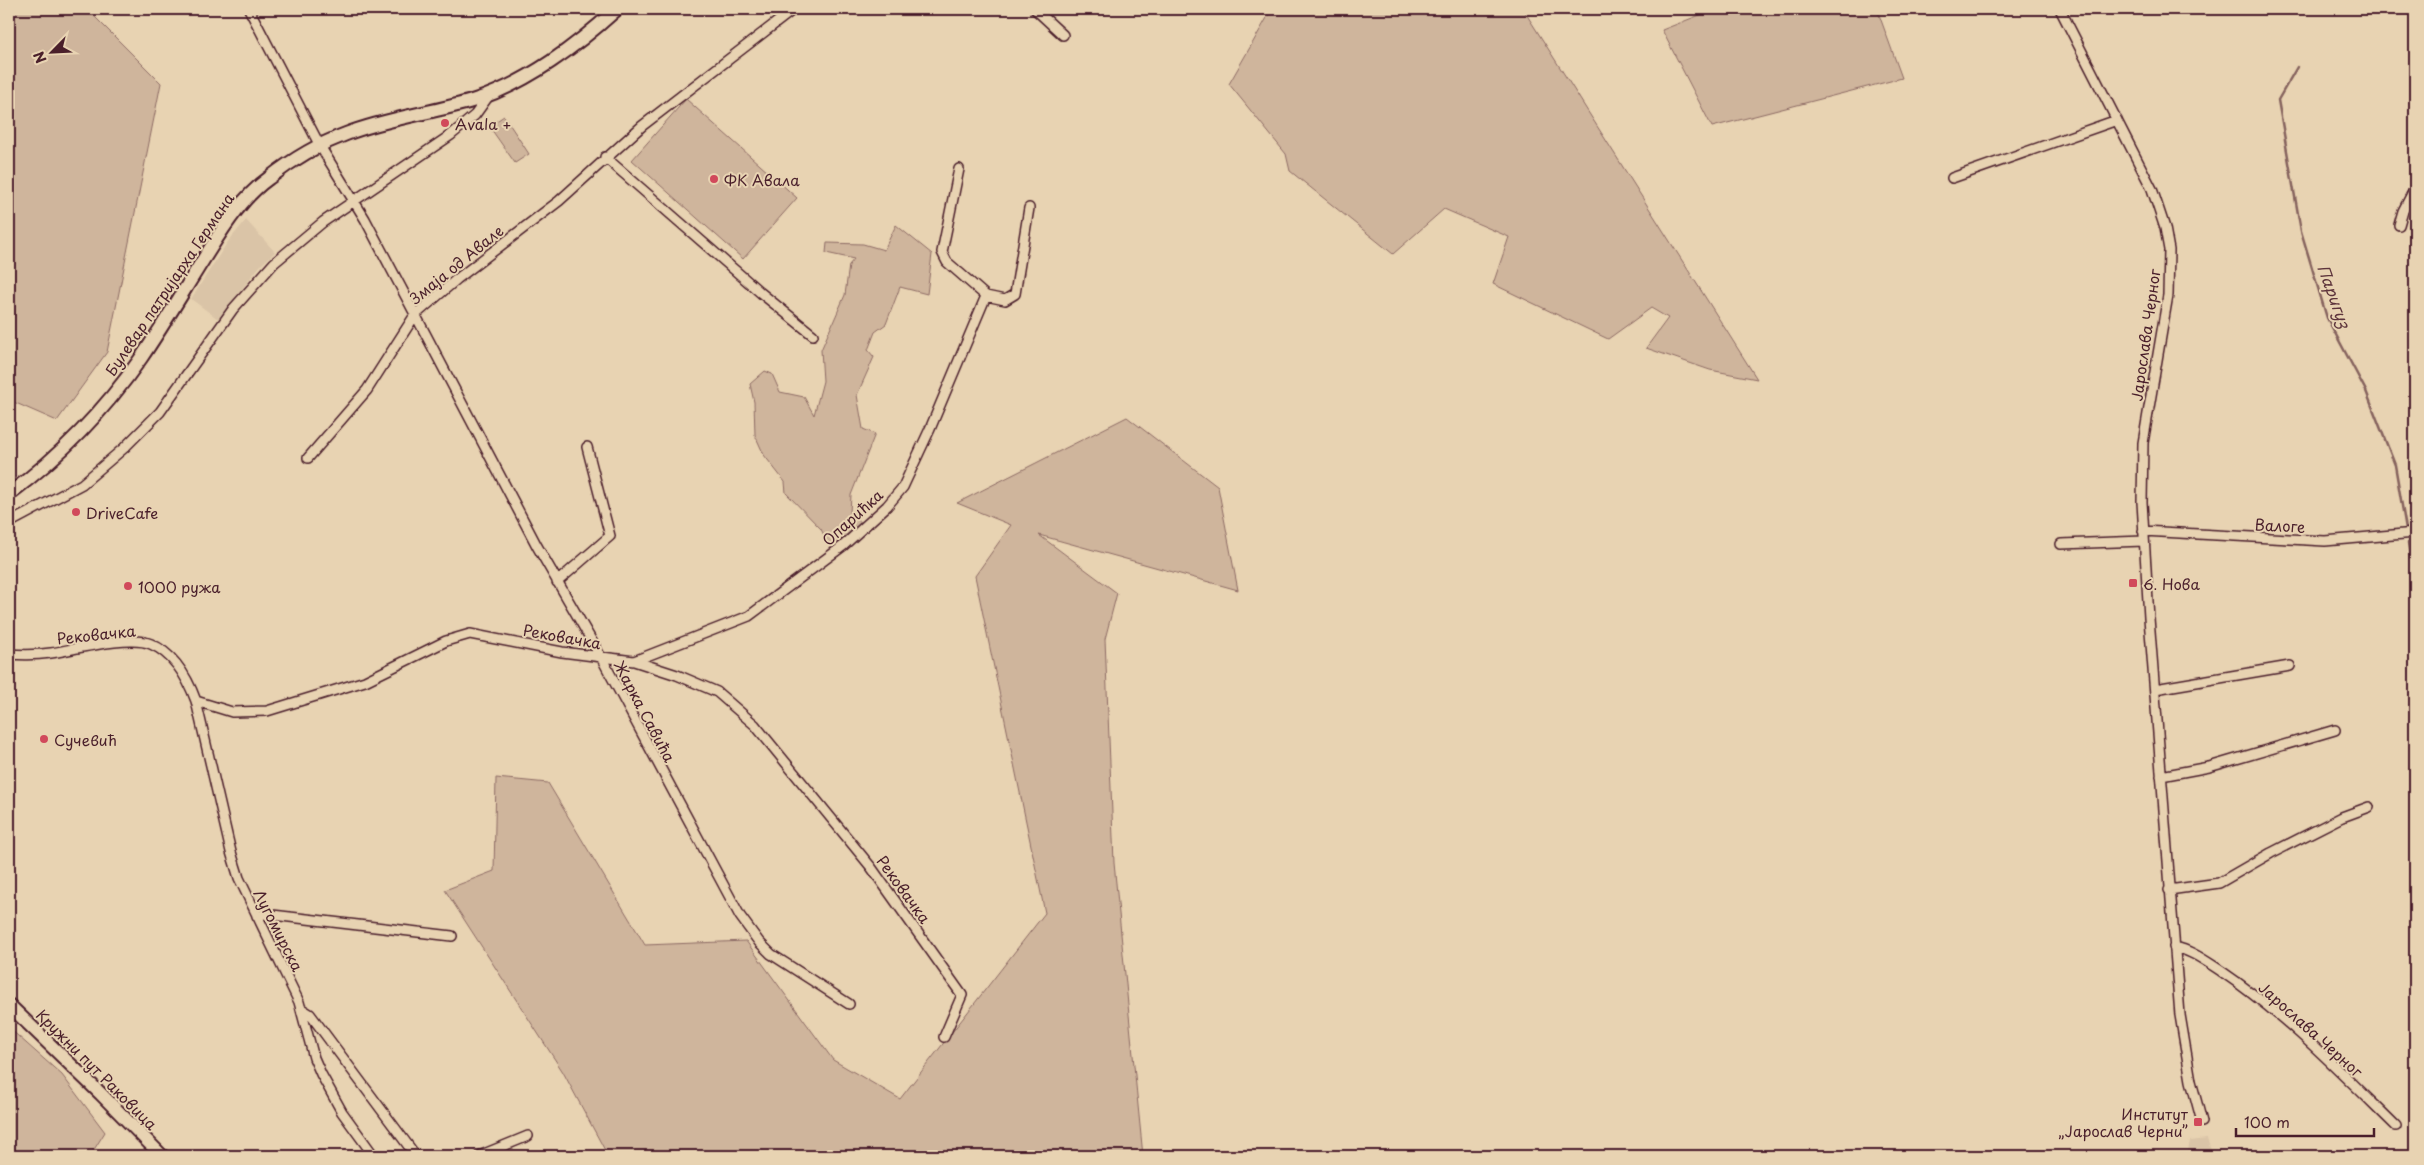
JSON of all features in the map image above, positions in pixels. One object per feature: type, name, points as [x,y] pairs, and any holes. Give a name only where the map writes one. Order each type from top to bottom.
[{"type":"main road","name":"Булевар патријарха Германа","points":[[9,494],[65,446],[127,377],[217,238],[248,197],[272,175],[320,146],[347,133],[463,103],[517,82],[558,56],[595,29],[617,9]]},
{"type":"main road","name":"Кружни пут Раковица","points":[[9,1005],[162,1156]]},
{"type":"street","name":"Жарка Савића","points":[[249,9],[320,146],[365,219],[558,582],[601,657],[740,916],[759,942],[771,954],[849,1004]]},
{"type":"street","name":"Змаја од Авале","points":[[308,458],[367,390],[415,315],[457,279],[560,201],[605,157],[642,126],[794,9]]},
{"type":"street","points":[[1035,9],[1063,35]]},
{"type":"street","name":"Јарослава Черног","points":[[2060,9],[2159,207],[2169,250],[2168,295],[2143,444],[2143,531],[2174,947],[2184,1042],[2192,1087],[2202,1122]]},
{"type":"street","points":[[9,523],[82,484],[138,436],[160,412],[233,309],[260,277],[290,248],[353,201],[452,135],[475,115],[490,94]]},
{"type":"street","points":[[1952,178],[2117,120]]},
{"type":"street","points":[[605,157],[761,293],[814,335]]},
{"type":"street","points":[[959,169],[942,252],[947,262],[986,296],[1005,300],[1014,294],[1029,208]]},
{"type":"street","points":[[2399,225],[2402,211],[2415,188]]},
{"type":"street","name":"Опарићка","points":[[634,661],[749,616],[843,546],[886,506],[903,487],[926,438],[986,296]]},
{"type":"street","points":[[558,582],[610,536],[587,447]]},
{"type":"street","name":"Валоге","points":[[2143,531],[2325,541],[2415,533]]},
{"type":"street","points":[[2061,544],[2144,541]]},
{"type":"street","name":"Рековачка","points":[[9,654],[40,654],[123,642],[150,644],[180,668],[196,701],[232,712],[267,711],[365,681],[446,641],[470,634],[562,652],[634,661],[677,675],[717,692],[737,707],[775,749],[871,867],[962,996],[944,1037]]},
{"type":"street","points":[[2155,689],[2290,666]]},
{"type":"street","name":"Лугомирска","points":[[196,701],[234,862],[257,916],[302,1009],[314,1058],[321,1074],[342,1112],[374,1156]]},
{"type":"street","points":[[2161,776],[2209,767],[2335,730]]},
{"type":"street","points":[[2169,890],[2219,883],[2271,853],[2342,818],[2369,807]]},
{"type":"street","points":[[257,916],[264,914],[452,936]]},
{"type":"street","name":"Јарослава Черног","points":[[2174,947],[2187,951],[2206,961],[2267,1006],[2295,1029],[2396,1126]]},
{"type":"street","points":[[302,1009],[310,1014],[416,1156]]},
{"type":"street","points":[[480,1156],[528,1136]]},
{"type":"shaded area","points":[[9,9],[87,9],[161,83],[107,352],[57,421],[9,400]]},
{"type":"shaded area","points":[[1272,9],[1523,9],[1757,379],[1710,370],[1646,348],[1668,318],[1651,308],[1608,339],[1493,284],[1509,237],[1444,209],[1393,254],[1290,171],[1286,154],[1229,84]]},
{"type":"shaded area","points":[[1715,9],[1877,9],[1902,78],[1712,127],[1662,30]]},
{"type":"shaded area","name":"ФК Авала","points":[[686,99],[797,198],[743,259],[632,160]]},
{"type":"shaded area","points":[[504,116],[529,154],[515,163],[489,126]]},
{"type":"shaded area","points":[[246,220],[275,252],[260,266],[218,319],[191,299],[227,243]]},
{"type":"shaded area","points":[[896,225],[932,254],[927,294],[900,287],[886,324],[875,332],[868,350],[874,357],[857,395],[863,429],[875,434],[851,495],[850,513],[862,523],[830,548],[821,529],[786,493],[785,482],[764,455],[755,435],[754,402],[750,384],[765,371],[772,374],[780,392],[804,397],[814,415],[823,381],[821,350],[845,295],[849,265],[854,259],[826,253],[827,243],[863,244],[884,250]]},
{"type":"shaded area","points":[[1127,417],[1218,487],[1238,590],[1039,535],[1117,593],[1105,639],[1114,863],[1143,1156],[608,1156],[563,1072],[445,890],[494,871],[496,778],[548,783],[645,945],[746,941],[833,1060],[900,1099],[1045,913],[975,576],[1011,525],[957,503]]},
{"type":"shaded area","points":[[9,1028],[62,1075],[105,1132],[90,1156],[9,1156]]},
{"type":"shaded area","points":[[2207,1139],[2213,1156],[2187,1156],[2190,1141]]},
{"type":"waterway","name":"Паригуз","points":[[2297,67],[2278,100],[2301,231],[2327,318],[2366,391],[2395,465],[2406,529]]},
{"type":"waterway","name":"Паригуз","points":[[2408,543],[2415,586]]},
{"type":"place","name":"Avala +","points":[[445,123]]},
{"type":"place","name":"ФК Авала","points":[[714,179]]},
{"type":"place","name":"DriveCafe","points":[[76,512]]},
{"type":"place","name":"6. Нова","points":[[2133,583]]},
{"type":"place","name":"1000 ружа","points":[[128,586]]},
{"type":"place","name":"Сучевић","points":[[44,739]]},
{"type":"place","name":"Институт „Јарослав Черни”","points":[[2198,1122]]}]
